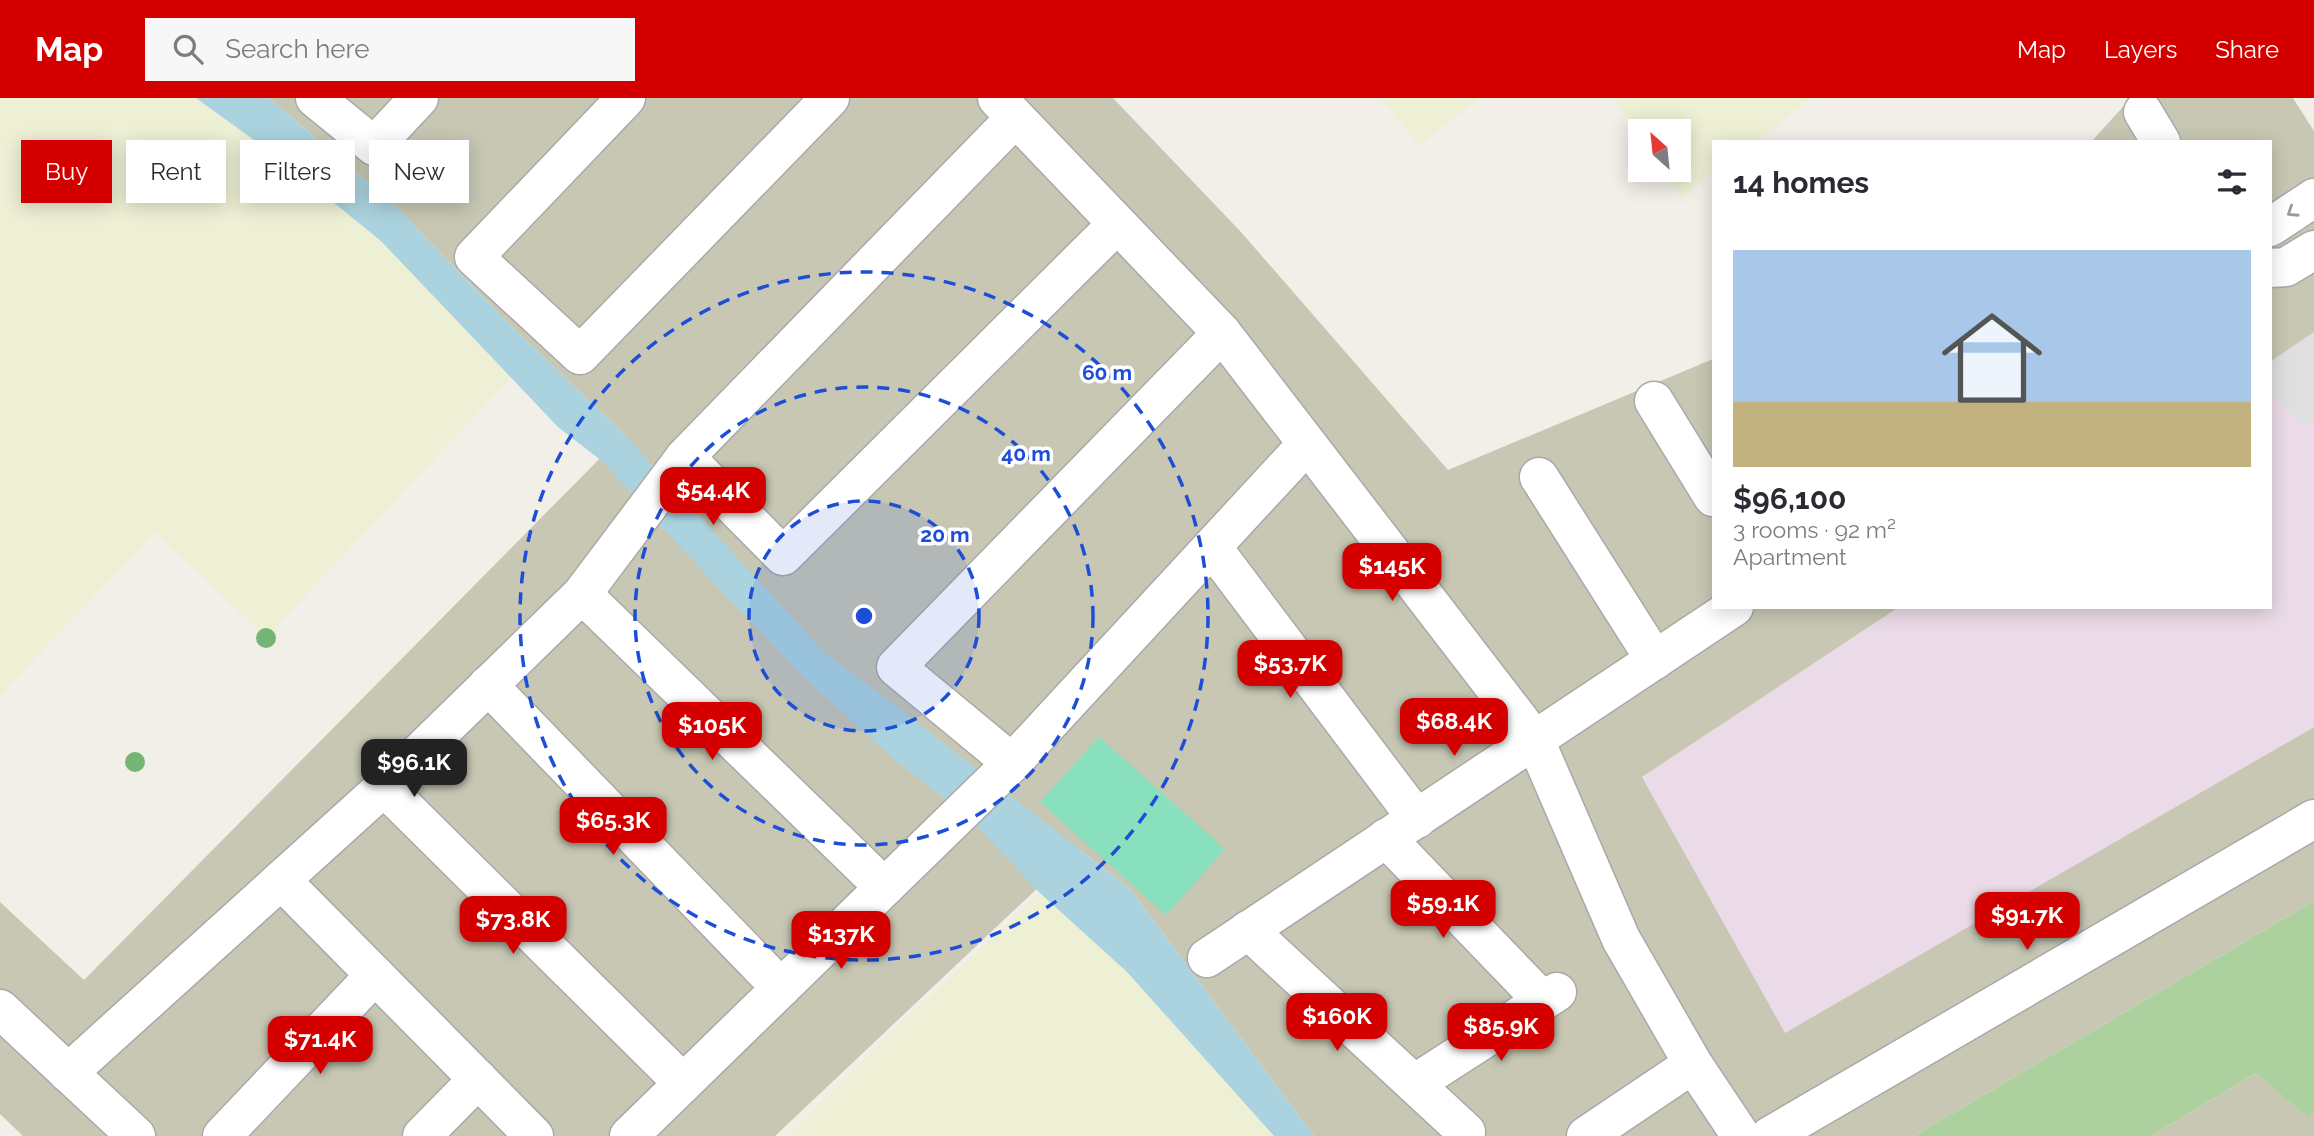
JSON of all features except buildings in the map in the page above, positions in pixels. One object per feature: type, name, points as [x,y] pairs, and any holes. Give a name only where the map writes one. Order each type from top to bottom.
[{"type":"street","points":[[315,98],[374,146],[419,98]]},
{"type":"street","points":[[626,98],[474,257],[580,355],[830,98]]},
{"type":"street","points":[[68,1073],[384,787],[582,594],[685,457],[1006,108],[1222,333],[1535,740],[1621,939],[1693,1064],[1741,1136]]},
{"type":"street","points":[[2272,226],[2314,198]]},
{"type":"street","points":[[685,457],[783,556],[1117,225]]},
{"type":"street","points":[[2272,268],[2287,267],[2314,250]]},
{"type":"street","points":[[1012,763],[897,667],[1222,333]]},
{"type":"street","points":[[1654,401],[1712,495]]},
{"type":"street","points":[[629,1136],[1012,763],[1307,444]]},
{"type":"street","points":[[1539,477],[1655,660]]},
{"type":"street","points":[[1212,547],[1401,828],[1550,997],[1413,1084]]},
{"type":"street","points":[[582,594],[884,887]]},
{"type":"street","points":[[1207,958],[1731,609]]},
{"type":"street","points":[[488,685],[781,988]]},
{"type":"street","points":[[384,787],[683,1083]]},
{"type":"street","points":[[1770,1136],[2314,820]]},
{"type":"street","points":[[281,880],[534,1136]]},
{"type":"street","points":[[1248,930],[1466,1132]]},
{"type":"street","points":[[222,1136],[375,975]]},
{"type":"street","points":[[0,1009],[136,1136]]},
{"type":"street","points":[[1586,1136],[1693,1064]]},
{"type":"street","points":[[422,1136],[478,1079]]},
{"type":"shaded area","points":[[0,98],[196,98],[254,140],[240,140],[240,203],[334,203],[381,241],[511,378],[266,638],[155,532],[0,696]]},
{"type":"shaded area","points":[[269,98],[1113,98],[1241,232],[1448,470],[1712,359],[1712,609],[1896,609],[1642,777],[1785,1033],[2314,727],[2314,901],[1914,1136],[1314,1136],[1130,889],[1079,849],[775,1136],[23,1136],[0,1114],[0,902],[84,980],[624,434],[512,327],[392,203],[469,203],[469,140],[369,140],[369,184],[355,172],[355,140],[318,140]]},
{"type":"shaded area","points":[[1379,98],[1480,98],[1419,146]]},
{"type":"shaded area","points":[[1613,98],[1812,98],[1758,140],[1712,140],[1712,174],[1682,197],[1671,182],[1691,182],[1691,119],[1628,119]]},
{"type":"shaded area","points":[[2131,98],[2293,98],[2314,131],[2314,332],[2272,361],[2272,140],[2093,140]]},
{"type":"shaded area","points":[[2314,332],[2314,421],[2304,427],[2272,395],[2272,361]]},
{"type":"shaded area","points":[[2272,395],[2304,426],[2314,421],[2314,727],[1785,1034],[1642,777],[1896,609],[2272,609]]},
{"type":"shaded area","points":[[1040,893],[1127,972],[1274,1136],[788,1136],[891,1032]]},
{"type":"shaded area","points":[[2256,1073],[2308,1116],[2314,1113],[2314,1136],[2151,1136]]},
{"type":"green space","points":[[1099,737],[1225,849],[1166,915],[1040,802]]},
{"type":"green space","points":[[2314,901],[2314,1113],[2308,1117],[2256,1073],[2151,1136],[1914,1136]]},
{"type":"water","points":[[196,98],[269,98],[318,140],[254,140]]},
{"type":"water","points":[[355,172],[369,184],[369,203],[394,205],[512,327],[624,434],[823,651],[1130,889],[1314,1136],[1274,1136],[1127,972],[1040,893],[976,825],[894,759],[806,679],[603,462],[558,427],[381,241],[334,203],[355,203]]}]
